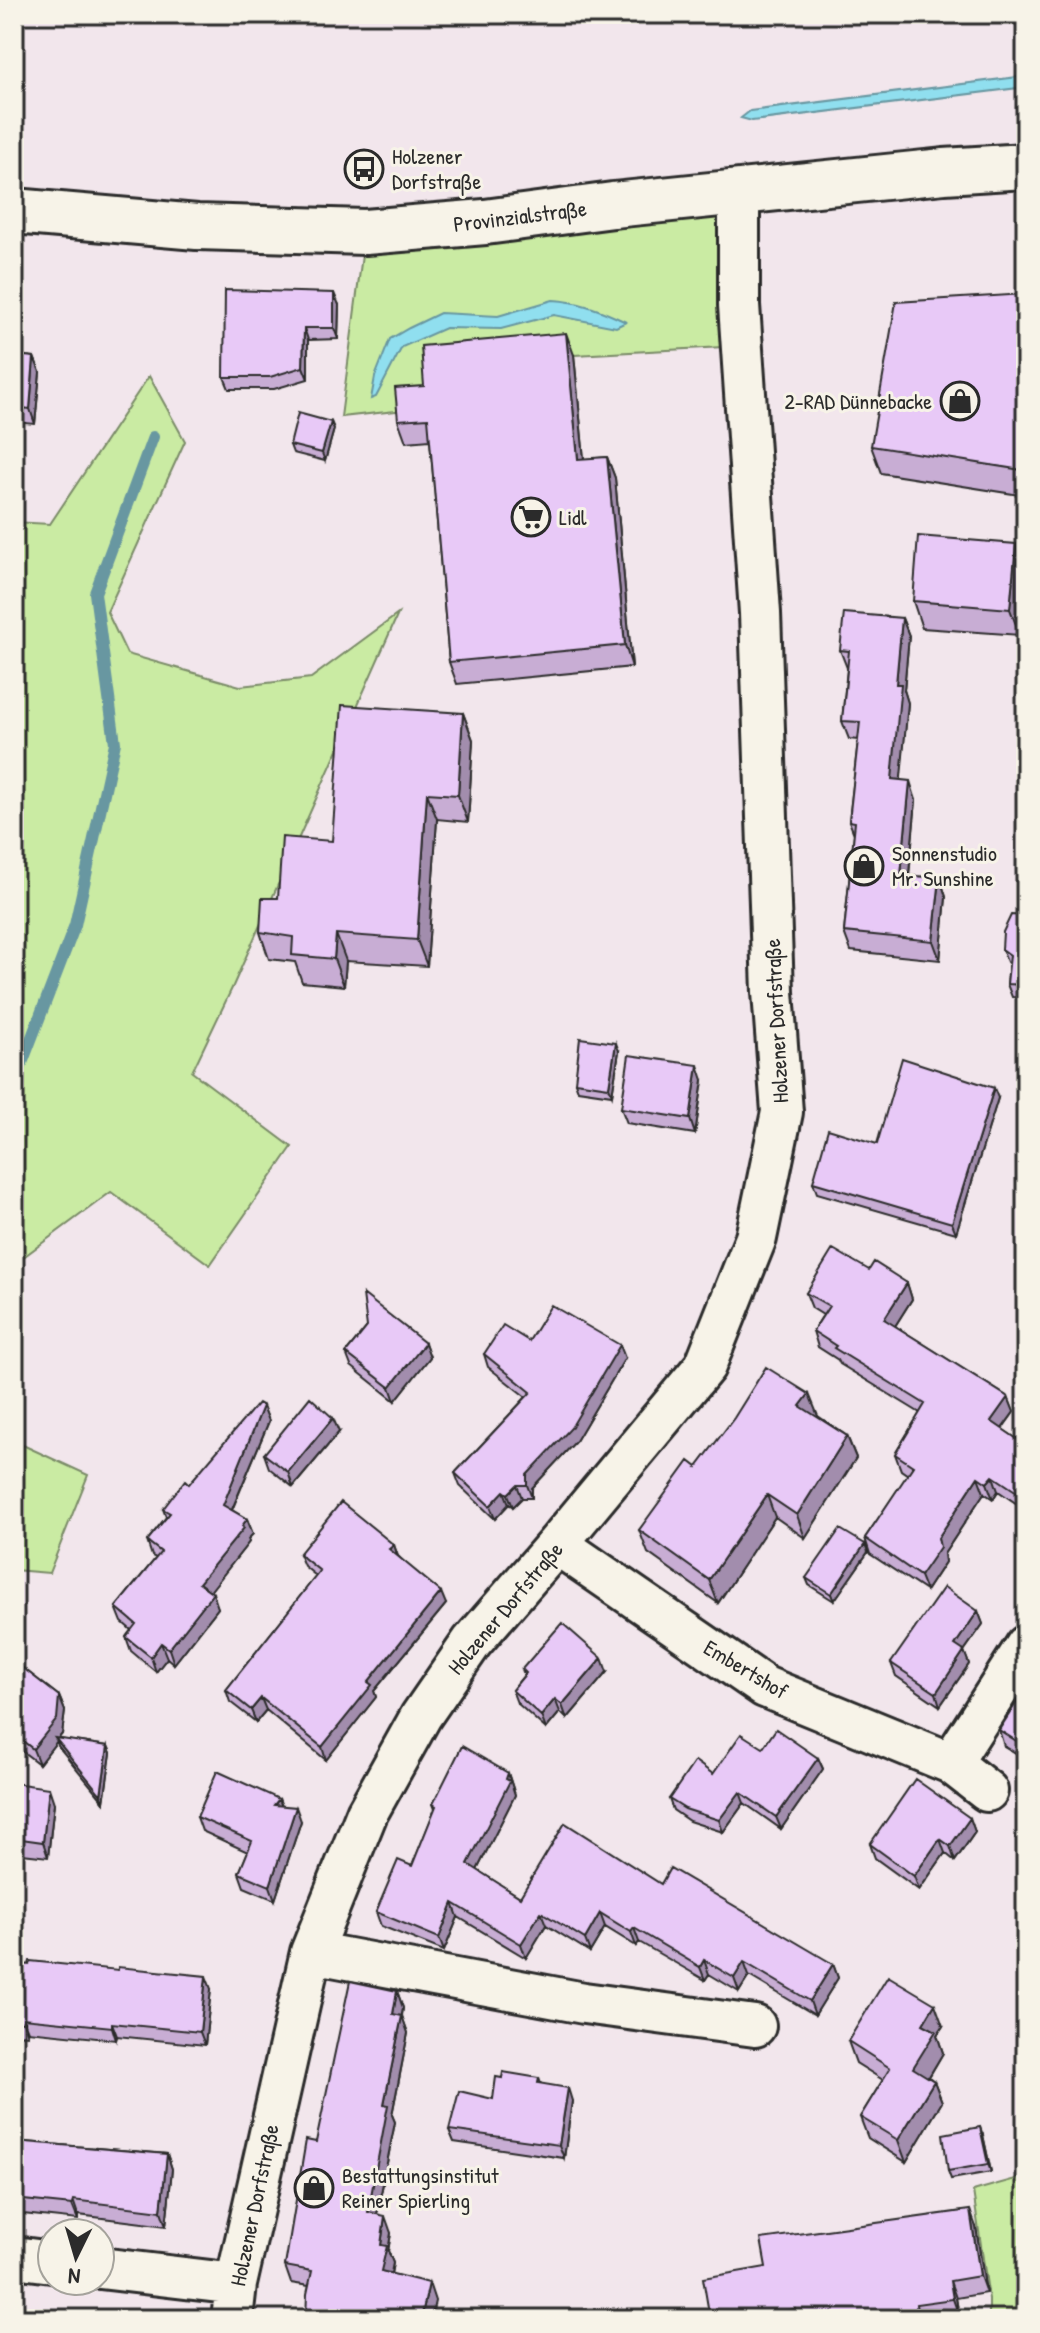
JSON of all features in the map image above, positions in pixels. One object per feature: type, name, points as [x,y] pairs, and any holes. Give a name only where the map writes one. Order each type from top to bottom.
[{"type":"main road","name":"Provinzialstraße","points":[[14,211],[197,227],[365,232],[485,222],[944,171],[1026,166]]},
{"type":"street","name":"Holzener Dorfstraße","points":[[234,2302],[311,1952],[367,1813],[421,1716],[472,1642],[705,1366],[756,1238],[782,1112],[773,992],[760,613],[739,305],[739,192]]},
{"type":"street","name":"Embertshof","points":[[557,1544],[765,1687],[951,1763],[987,1791]]},
{"type":"street","points":[[951,1763],[1026,1646]]},
{"type":"street","points":[[311,1952],[584,2003],[755,2026]]},
{"type":"street","points":[[14,2257],[36,2260]]},
{"type":"street","points":[[116,2272],[234,2302]]},
{"type":"green space","points":[[739,192],[742,346],[574,355],[432,407],[341,417],[365,232]]},
{"type":"green space","points":[[149,376],[185,441],[107,612],[127,654],[240,686],[311,678],[398,614],[192,1072],[292,1147],[210,1265],[111,1192],[14,1264],[14,522],[50,524]]},
{"type":"green space","points":[[14,1441],[88,1475],[49,1573],[14,1570]]},
{"type":"green space","points":[[1026,2176],[1026,2319],[989,2319],[989,2299],[973,2191]]},
{"type":"water","points":[[1026,76],[1026,87],[752,121],[741,118],[750,111]]},
{"type":"water","points":[[553,300],[591,307],[626,322],[616,327],[554,315],[501,329],[445,328],[402,347],[376,397],[371,399],[375,377],[390,339],[409,328],[440,313],[498,316]]},
{"type":"building","points":[[225,290],[334,293],[334,328],[304,328],[303,367],[270,377],[224,377]]},
{"type":"building","name":"2-RAD Dünnebacke","points":[[1026,294],[1026,445],[1022,470],[871,446],[896,302]]},
{"type":"building","name":"Lidl","points":[[566,333],[578,459],[607,457],[625,645],[449,662],[428,418],[398,420],[395,388],[424,386],[421,346]]},
{"type":"building","points":[[14,355],[34,357],[30,409],[14,407]]},
{"type":"building","points":[[298,413],[331,422],[322,453],[290,445]]},
{"type":"building","points":[[918,536],[1016,544],[1010,609],[913,601]]},
{"type":"building","points":[[844,613],[902,618],[896,684],[901,684],[892,779],[910,781],[901,875],[940,878],[933,941],[844,932],[855,822],[849,821],[860,722],[842,721],[849,651],[840,650]]},
{"type":"building","points":[[342,705],[463,713],[458,795],[427,793],[417,940],[336,934],[334,959],[292,955],[293,937],[260,932],[262,898],[278,898],[282,837],[332,841]]},
{"type":"building","points":[[1011,915],[1026,916],[1026,985],[1007,984],[1010,955],[1002,949],[1003,932]]},
{"type":"building","points":[[580,1038],[616,1043],[609,1087],[575,1082]]},
{"type":"building","points":[[629,1055],[698,1065],[690,1119],[621,1108]]},
{"type":"building","points":[[902,1058],[994,1088],[952,1223],[813,1182],[828,1129],[877,1144]]},
{"type":"building","points":[[833,1249],[869,1270],[874,1262],[907,1283],[884,1319],[1008,1397],[991,1421],[1026,1445],[1026,1498],[993,1476],[987,1483],[978,1477],[938,1538],[940,1547],[920,1576],[865,1538],[913,1466],[895,1454],[925,1404],[834,1348],[836,1346],[813,1331],[829,1306],[806,1293]]},
{"type":"building","points":[[363,1294],[425,1343],[390,1387],[346,1353],[367,1327]]},
{"type":"building","points":[[551,1305],[620,1345],[571,1428],[527,1475],[527,1485],[517,1485],[508,1494],[504,1491],[490,1506],[455,1473],[531,1392],[484,1354],[503,1325],[529,1341]]},
{"type":"building","points":[[766,1367],[809,1394],[800,1406],[847,1436],[797,1515],[767,1495],[709,1580],[639,1530],[689,1461],[697,1467],[734,1418]]},
{"type":"building","points":[[310,1397],[333,1418],[288,1472],[264,1454]]},
{"type":"building","points":[[258,1403],[263,1406],[223,1505],[247,1519],[242,1526],[244,1528],[199,1583],[213,1593],[169,1649],[161,1643],[151,1657],[126,1637],[136,1624],[116,1607],[161,1552],[147,1541],[170,1513],[163,1509],[185,1480],[189,1484]]},
{"type":"building","points":[[341,1502],[394,1545],[389,1549],[441,1592],[368,1682],[372,1685],[322,1747],[261,1698],[251,1710],[226,1690],[320,1571],[299,1554]]},
{"type":"building","points":[[840,1529],[865,1544],[831,1594],[806,1578]]},
{"type":"building","points":[[944,1587],[978,1611],[955,1645],[964,1651],[936,1693],[891,1663]]},
{"type":"building","points":[[562,1623],[602,1658],[562,1705],[555,1699],[541,1716],[512,1690],[526,1673],[522,1669]]},
{"type":"building","points":[[14,1661],[59,1696],[57,1719],[33,1749],[14,1734]]},
{"type":"building","points":[[1026,1688],[1026,1747],[999,1730]]},
{"type":"building","points":[[776,1729],[818,1758],[776,1817],[740,1792],[719,1820],[685,1809],[669,1799],[695,1761],[713,1774],[741,1734],[763,1748]]},
{"type":"building","points":[[55,1738],[108,1746],[101,1795]]},
{"type":"building","points":[[462,1746],[508,1773],[506,1779],[510,1781],[468,1864],[520,1897],[565,1823],[661,1884],[670,1868],[833,1964],[810,2001],[744,1962],[734,1978],[704,1960],[700,1967],[634,1928],[631,1932],[600,1913],[585,1939],[541,1912],[521,1944],[453,1903],[439,1938],[376,1912],[398,1860],[412,1866],[436,1806],[433,1804]]},
{"type":"building","points":[[217,1771],[279,1799],[274,1805],[296,1807],[270,1886],[239,1873],[252,1841],[197,1817]]},
{"type":"building","points":[[915,1779],[970,1818],[950,1846],[940,1839],[914,1876],[870,1844]]},
{"type":"building","points":[[14,1783],[49,1788],[43,1842],[14,1838]]},
{"type":"building","points":[[30,1961],[206,1976],[200,2032],[112,2023],[112,2027],[23,2018],[23,2022],[14,2021],[14,1963],[29,1965]]},
{"type":"building","points":[[888,1976],[935,2004],[923,2024],[936,2031],[913,2068],[934,2081],[898,2140],[860,2117],[890,2068],[848,2041]]},
{"type":"building","points":[[350,1981],[397,1991],[393,2014],[402,2016],[384,2104],[388,2105],[368,2212],[385,2216],[381,2245],[387,2246],[381,2271],[429,2283],[421,2319],[306,2319],[312,2271],[285,2266],[306,2140],[316,2142]]},
{"type":"building","points":[[503,2072],[539,2078],[538,2083],[568,2088],[559,2145],[449,2130],[459,2091],[493,2099],[496,2077],[502,2078]]},
{"type":"building","points":[[980,2127],[988,2164],[948,2171],[943,2134]]},
{"type":"building","points":[[14,2141],[167,2154],[161,2211],[73,2200],[72,2205],[14,2199]]},
{"type":"building","points":[[970,2210],[980,2276],[950,2281],[953,2299],[916,2304],[918,2319],[835,2319],[834,2313],[796,2319],[795,2309],[740,2319],[710,2319],[703,2278],[766,2267],[761,2239]]},
{"type":"waterway","points":[[14,1084],[75,925],[115,743],[95,593],[153,437]]},
{"type":"place","name":"Holzener Dorfstraße","points":[[364,169]]},
{"type":"place","name":"2-RAD Dünnebacke","points":[[960,401]]},
{"type":"place","name":"Lidl","points":[[531,517]]},
{"type":"place","name":"Sonnenstudio Mr. Sunshine","points":[[864,866]]},
{"type":"place","name":"Bestattungsinstitut Reiner Spierling","points":[[314,2188]]}]
